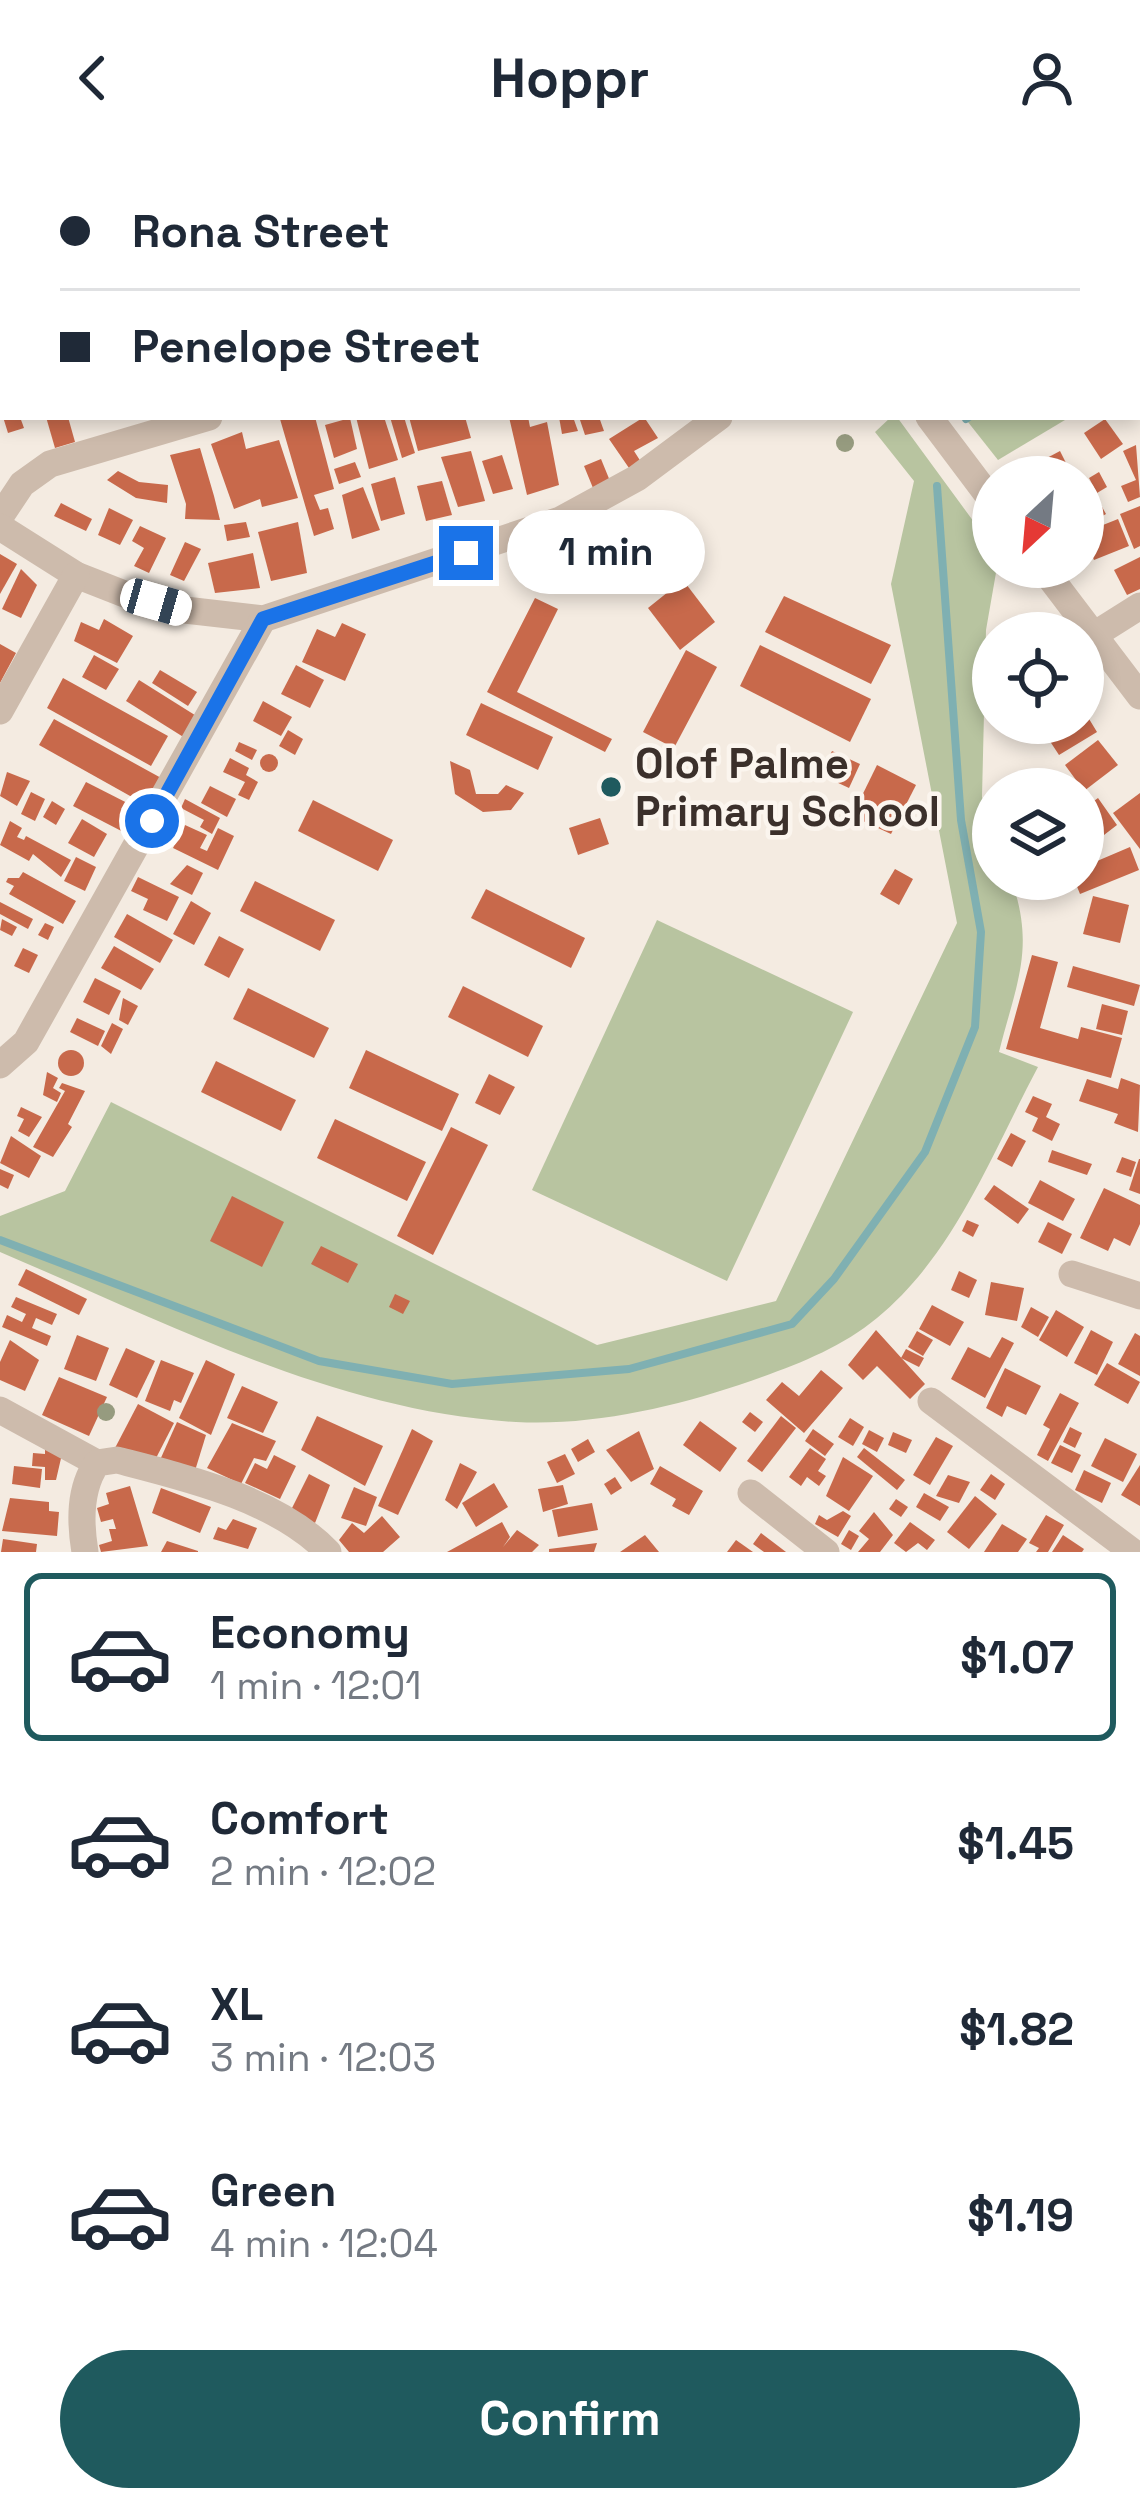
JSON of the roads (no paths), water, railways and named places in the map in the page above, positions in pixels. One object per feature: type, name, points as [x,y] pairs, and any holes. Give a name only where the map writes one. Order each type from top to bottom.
[{"type":"street","points":[[0,517],[22,484],[50,464],[199,420]]},
{"type":"street","points":[[0,527],[76,575],[185,610],[263,619],[560,520],[637,478],[715,420]]},
{"type":"street","points":[[931,420],[972,475]]},
{"type":"street","points":[[0,711],[76,575]]},
{"type":"street","points":[[1058,588],[1076,612]]},
{"type":"street","points":[[1104,629],[1140,606]]},
{"type":"street","points":[[0,1064],[26,1042],[263,619]]},
{"type":"street","points":[[1104,648],[1140,696]]},
{"type":"street","points":[[1072,1274],[1140,1296]]},
{"type":"street","points":[[931,1401],[1133,1552]]},
{"type":"street","points":[[0,1410],[97,1463],[117,1460],[202,1484],[266,1510],[312,1535],[328,1552]]},
{"type":"street","points":[[85,1552],[83,1498],[97,1463]]},
{"type":"street","points":[[751,1493],[826,1552]]},
{"type":"waterway","points":[[0,1240],[319,1361],[452,1384],[629,1369],[792,1324],[834,1279],[925,1152],[975,1027],[981,932],[961,820],[937,486]]},
{"type":"place","name":"Olof Palme Primary School","points":[[611,787]]}]
